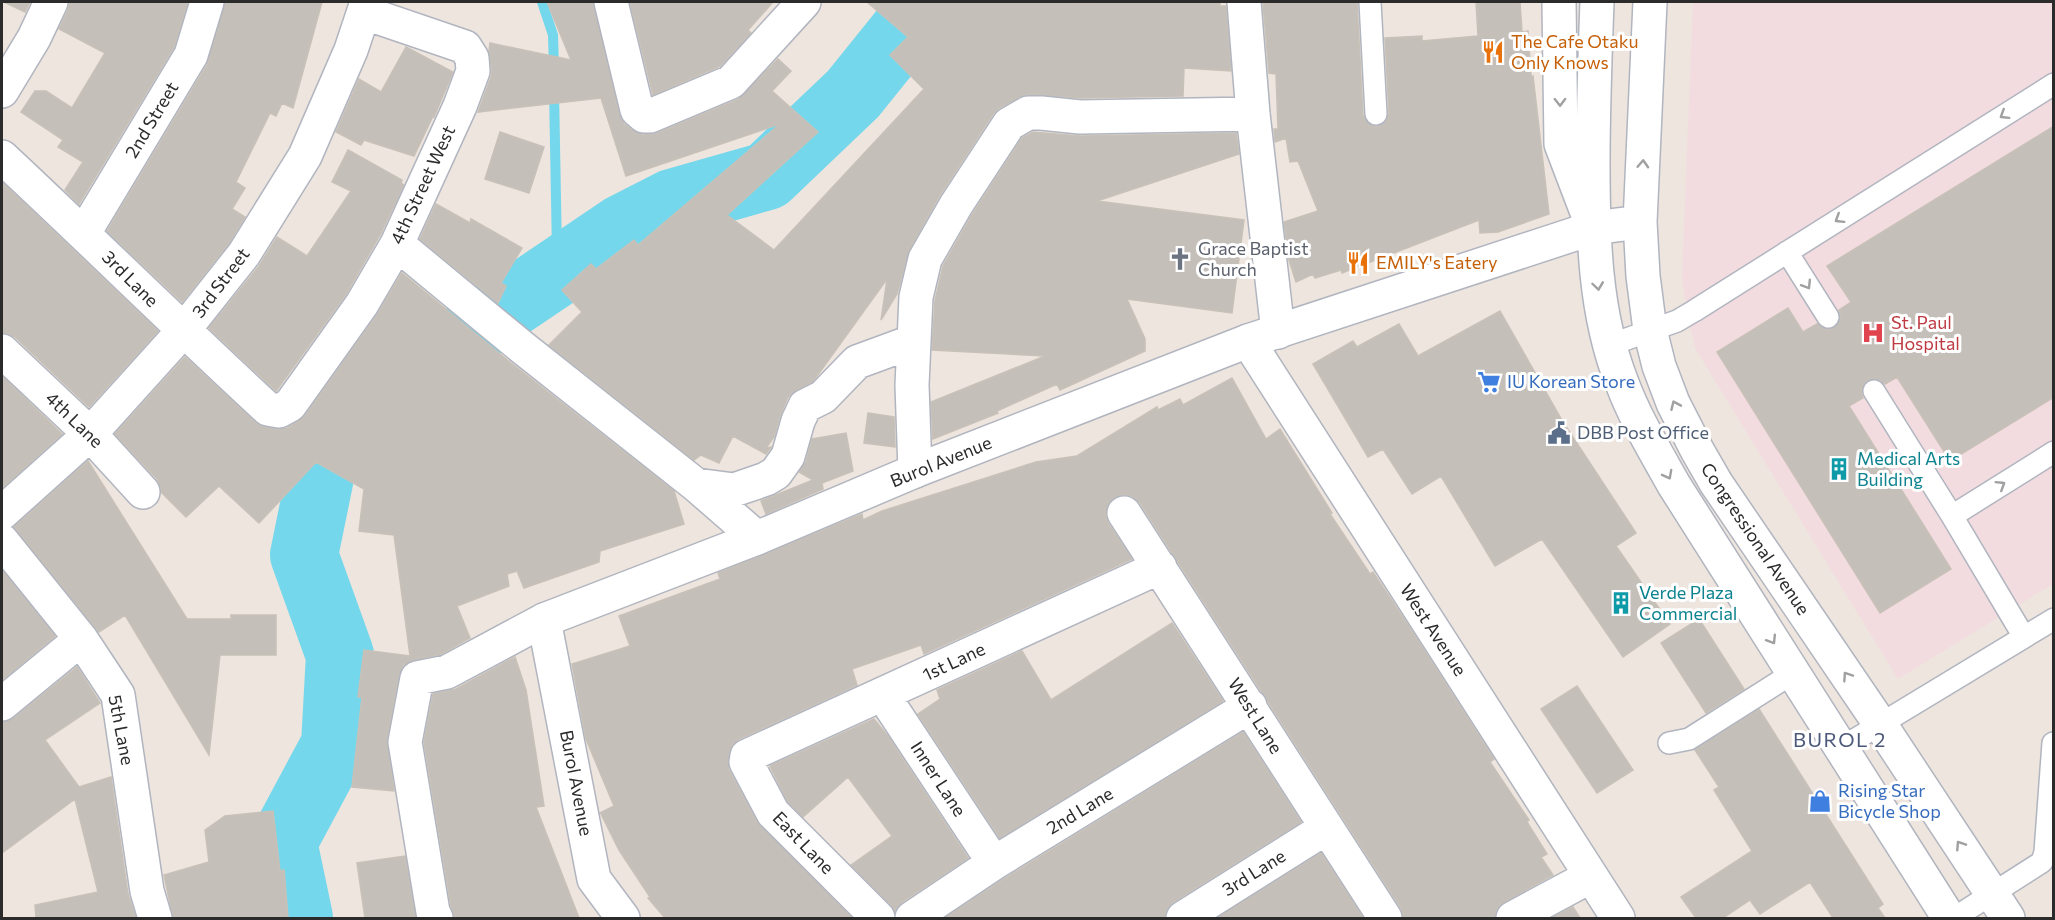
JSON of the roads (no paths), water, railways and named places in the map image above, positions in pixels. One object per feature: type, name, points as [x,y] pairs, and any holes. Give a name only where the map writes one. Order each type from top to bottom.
[{"type":"street","points":[[2,91],[34,38],[51,2]]},
{"type":"street","name":"2nd Street","points":[[84,233],[191,55],[207,2]]},
{"type":"street","points":[[611,2],[637,110],[644,116],[650,116],[731,82],[804,2]]},
{"type":"street","points":[[1244,2],[1253,114],[1263,337]]},
{"type":"street","name":"Congressional Avenue","points":[[1559,2],[1561,144],[1593,228]]},
{"type":"street","name":"Congressional Avenue","points":[[1597,2],[1593,228],[1598,289],[1621,382],[1637,418],[1674,485],[1949,918]]},
{"type":"street","name":"Congressional Avenue","points":[[1650,2],[1640,222],[1643,276],[1650,330],[1659,366],[1673,403],[1716,483],[1880,724],[2000,906]]},
{"type":"street","name":"4th Street West","points":[[290,405],[362,304],[397,244],[460,106],[473,71],[472,58],[465,47],[366,7]]},
{"type":"street","name":"3rd Street","points":[[2,513],[90,434],[183,331],[244,254],[305,156],[351,50],[366,7]]},
{"type":"street","points":[[915,471],[912,385],[916,297],[925,259],[956,205],[1009,124],[1028,113],[1080,117],[1253,114]]},
{"type":"street","name":"3rd Lane","points":[[2,157],[84,233],[183,331],[268,409],[279,411],[290,405]]},
{"type":"street","name":"Burol Avenue","points":[[623,918],[594,879],[544,620],[757,538],[915,471],[1263,337],[1593,228],[1640,222]]},
{"type":"street","points":[[397,244],[523,348],[696,485],[757,538]]},
{"type":"street","name":"West Avenue","points":[[1263,337],[1618,918]]},
{"type":"street","points":[[696,485],[734,490],[766,479],[776,473],[788,456],[805,406],[823,397],[857,362],[914,341]]},
{"type":"street","name":"4th Lane","points":[[2,351],[90,434],[143,492]]},
{"type":"street","name":"West Lane","points":[[1124,513],[1385,918]]},
{"type":"street","name":"5th Lane","points":[[2,541],[81,639],[118,695],[147,891],[154,918]]},
{"type":"street","name":"1st Lane","points":[[747,756],[1160,567]]},
{"type":"street","points":[[436,918],[433,912],[405,742],[417,678],[447,672],[544,620]]},
{"type":"street","points":[[2,704],[81,639]]},
{"type":"street","name":"Inner Lane","points":[[883,694],[994,863]]},
{"type":"street","name":"2nd Lane","points":[[912,918],[994,863],[1250,706]]},
{"type":"street","name":"East Lane","points":[[747,756],[746,762],[773,813],[878,918]]},
{"type":"street","name":"3rd Lane","points":[[1183,918],[1326,828]]},
{"type":"street","points":[[1514,918],[1591,876]]},
{"type":"lane","points":[[1370,2],[1376,114]]},
{"type":"lane","points":[[1610,345],[1677,321],[2054,84]]},
{"type":"lane","points":[[1787,252],[1827,317]]},
{"type":"lane","points":[[1874,391],[2024,637]]},
{"type":"lane","points":[[1952,516],[2054,452]]},
{"type":"lane","points":[[1841,748],[2054,619]]},
{"type":"lane","points":[[1669,743],[1689,739],[1793,673]]},
{"type":"lane","points":[[1954,918],[2000,906],[2042,862],[2045,852],[2053,743]]},
{"type":"waterway","points":[[542,2],[553,35],[554,68]]},
{"type":"waterway","points":[[299,918],[283,842],[335,745],[340,655],[304,555],[322,467],[431,363],[497,313],[623,228],[672,203],[767,176],[853,94],[907,27],[915,2]]},
{"type":"waterway","points":[[552,276],[557,253],[554,90]]},
{"type":"place","name":"The Cafe Otaku Only Knows","points":[[1493,52]]},
{"type":"place","name":"Grace Baptist Church","points":[[1180,259]]},
{"type":"place","name":"EMILY's Eatery","points":[[1358,263]]},
{"type":"place","name":"St. Paul Hospital","points":[[1873,333]]},
{"type":"place","name":"IU Korean Store","points":[[1489,382]]},
{"type":"place","name":"DBB Post Office","points":[[1559,433]]},
{"type":"place","name":"Medical Arts Building","points":[[1839,469]]},
{"type":"place","name":"Verde Plaza Commercial","points":[[1621,603]]},
{"type":"place","name":"Rising Star Bicycle Shop","points":[[1820,801]]},
{"type":"district","name":"BUROL 2","points":[[1840,740]]}]
